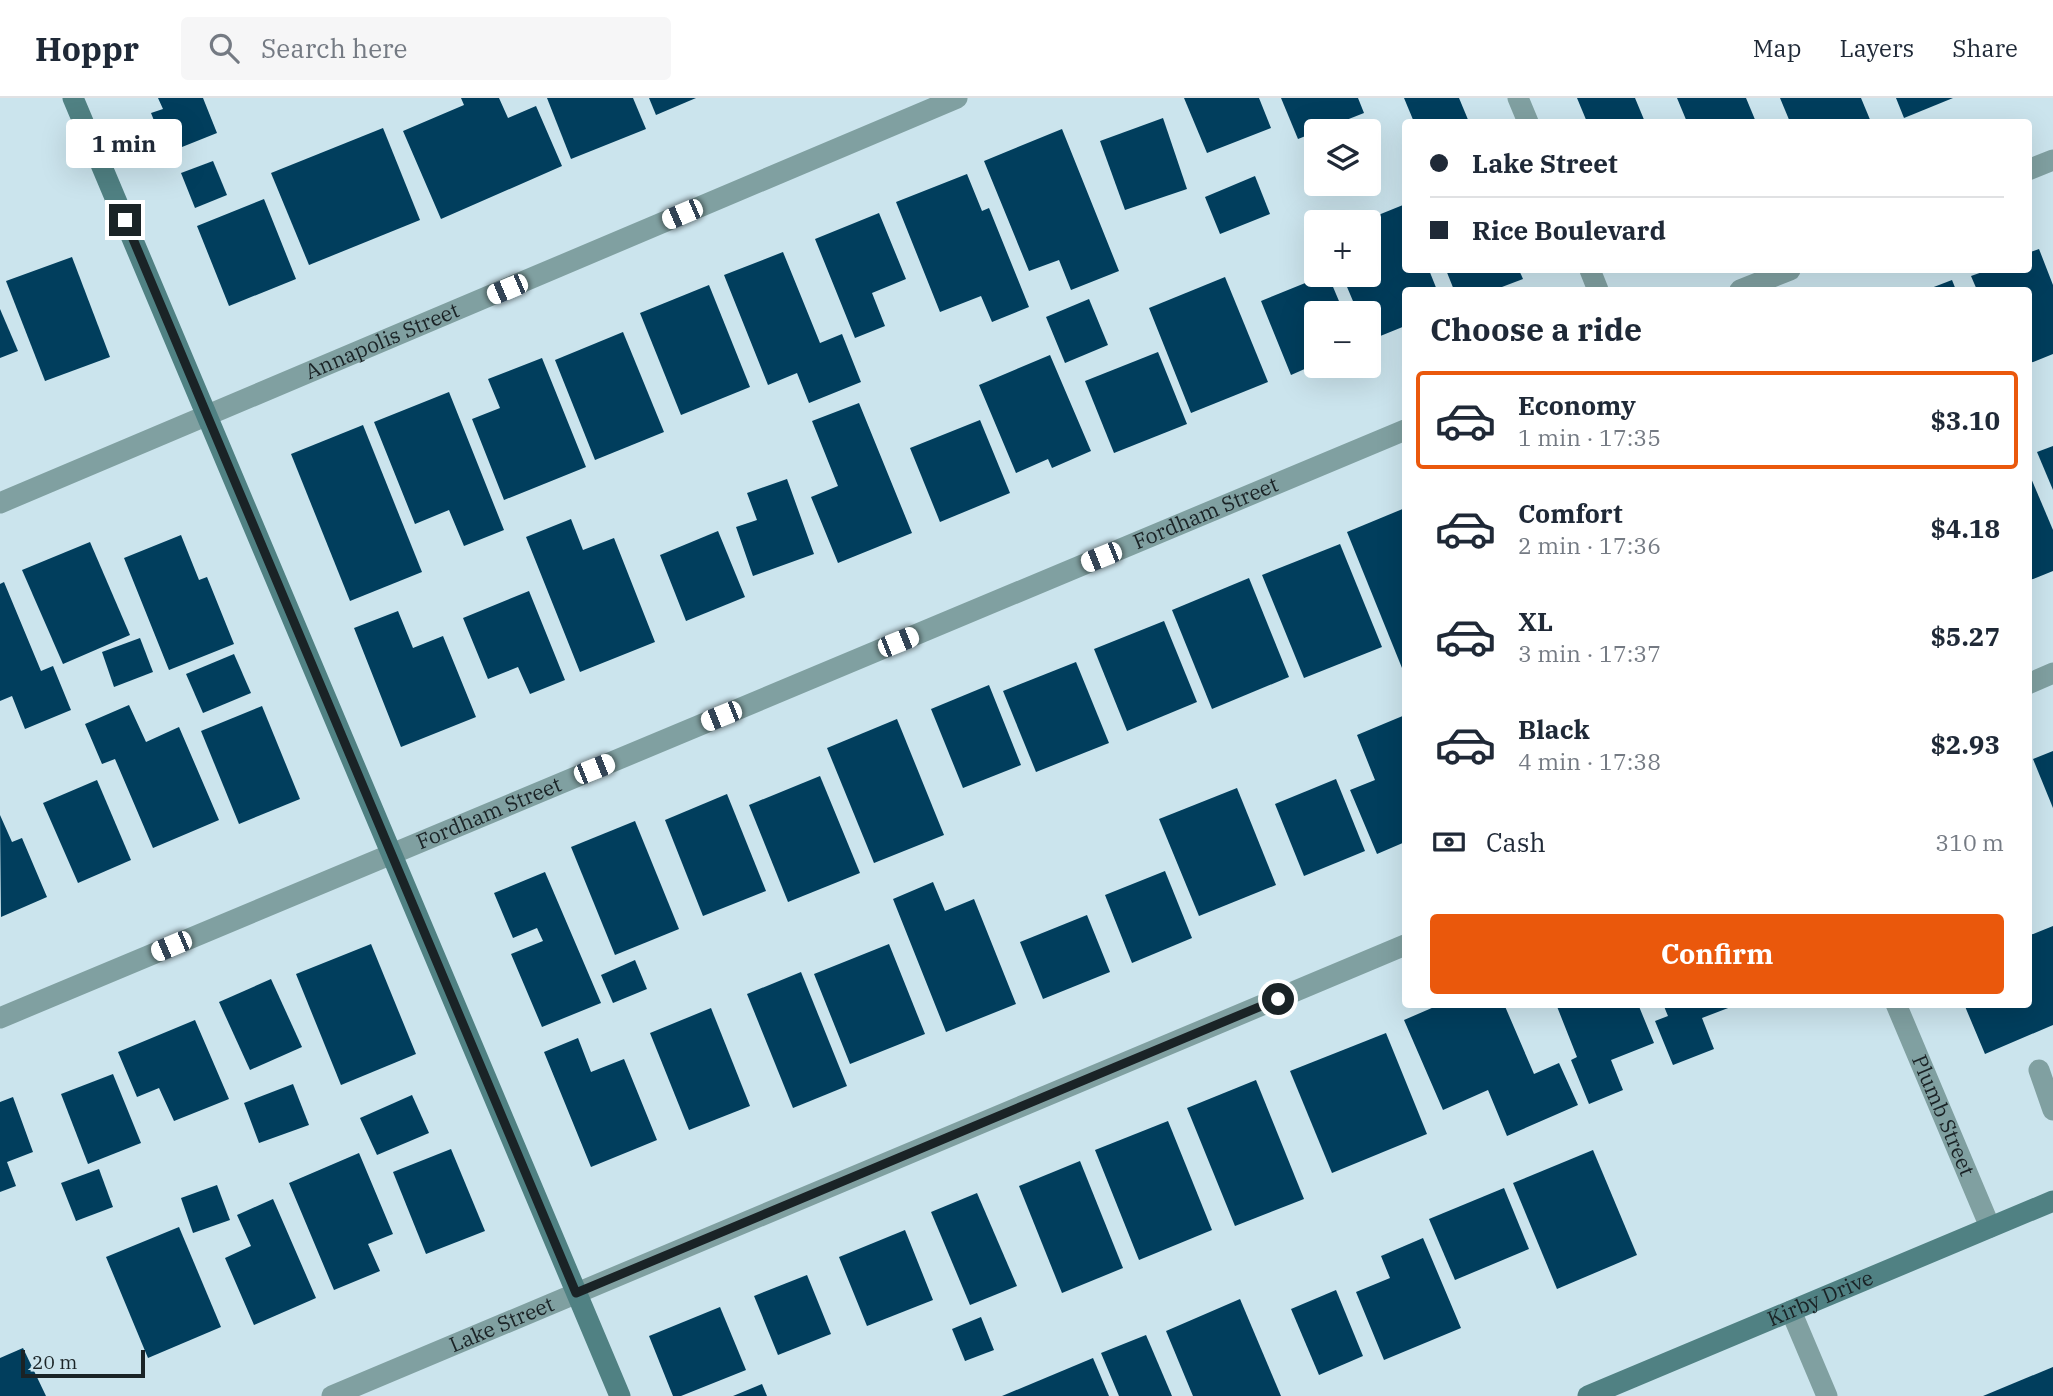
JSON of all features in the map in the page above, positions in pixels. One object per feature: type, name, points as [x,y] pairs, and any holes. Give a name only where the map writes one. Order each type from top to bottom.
[{"type":"main road","points":[[73,98],[620,1396]]},
{"type":"main road","name":"Kirby Drive","points":[[1588,1396],[2053,1201]]},
{"type":"street","name":"Annapolis Street","points":[[0,503],[957,98]]},
{"type":"street","points":[[1518,98],[1527,119]]},
{"type":"street","points":[[2032,168],[2053,160]]},
{"type":"street","points":[[1748,287],[1782,273]]},
{"type":"street","name":"Fordham Street","points":[[0,1018],[1402,431]]},
{"type":"street","points":[[2032,682],[2053,673]]},
{"type":"street","name":"Lake Street","points":[[332,1396],[1402,946]]},
{"type":"street","name":"Plumb Street","points":[[1898,1008],[1990,1227]]},
{"type":"street","points":[[2039,1070],[2053,1110]]},
{"type":"street","points":[[1791,1311],[1827,1396]]},
{"type":"building","points":[[158,98],[203,98],[217,133],[167,153],[151,113],[163,109]]},
{"type":"building","points":[[461,98],[499,98],[508,118],[536,106],[562,166],[441,219],[403,131],[464,105]]},
{"type":"building","points":[[547,98],[633,98],[646,129],[571,159]]},
{"type":"building","points":[[649,98],[696,98],[656,115]]},
{"type":"building","points":[[1184,98],[1259,98],[1271,128],[1207,153]]},
{"type":"building","points":[[1281,98],[1358,98],[1364,113],[1349,119],[1304,119],[1304,137],[1298,139]]},
{"type":"building","points":[[1404,98],[1459,98],[1468,119],[1413,119]]},
{"type":"building","points":[[1577,98],[1635,98],[1644,119],[1586,119]]},
{"type":"building","points":[[1677,98],[1746,98],[1755,119],[1686,119]]},
{"type":"building","points":[[1780,98],[1861,98],[1870,119],[1789,119]]},
{"type":"building","points":[[1896,98],[1953,98],[1904,118]]},
{"type":"building","points":[[1163,118],[1187,189],[1125,210],[1100,141]]},
{"type":"building","points":[[383,128],[420,220],[309,265],[271,173]]},
{"type":"building","points":[[1062,129],[1119,271],[1071,290],[1059,260],[1029,271],[984,161]]},
{"type":"building","points":[[213,161],[227,195],[195,208],[181,173]]},
{"type":"building","points":[[967,174],[982,211],[989,208],[1029,307],[992,322],[981,296],[940,312],[896,202]]},
{"type":"building","points":[[1255,176],[1270,214],[1220,234],[1205,197]]},
{"type":"building","points":[[264,199],[296,279],[229,306],[197,226]]},
{"type":"building","points":[[1402,205],[1402,273],[1430,273],[1436,287],[1402,287],[1402,327],[1381,336],[1381,301],[1353,301],[1347,287],[1381,287],[1381,214]]},
{"type":"building","points":[[879,213],[906,279],[872,293],[885,326],[855,338],[815,239]]},
{"type":"building","points":[[2039,249],[2053,285],[2053,354],[2032,362],[2032,287],[1976,287],[1971,276],[1980,273],[2032,273],[2032,252]]},
{"type":"building","points":[[783,252],[820,343],[842,334],[861,382],[809,403],[797,373],[768,385],[724,275]]},
{"type":"building","points":[[72,257],[110,357],[45,381],[6,281]]},
{"type":"building","points":[[1447,273],[1520,273],[1523,279],[1502,287],[1453,287]]},
{"type":"building","points":[[1225,277],[1268,382],[1191,413],[1149,308]]},
{"type":"building","points":[[1952,280],[1955,287],[1934,287]]},
{"type":"building","points":[[1304,284],[1304,287],[1333,287],[1339,301],[1304,301],[1304,369],[1291,375],[1261,301]]},
{"type":"building","points":[[709,285],[750,387],[681,415],[640,313]]},
{"type":"building","points":[[1089,299],[1108,345],[1065,363],[1046,317]]},
{"type":"building","points":[[0,309],[18,351],[0,358]]},
{"type":"building","points":[[623,332],[664,432],[595,460],[555,360]]},
{"type":"building","points":[[1158,352],[1187,424],[1114,453],[1085,381]]},
{"type":"building","points":[[1050,355],[1091,451],[1052,468],[1048,459],[1016,473],[979,385]]},
{"type":"building","points":[[542,358],[586,467],[504,500],[472,419],[500,408],[488,379]]},
{"type":"building","points":[[449,392],[504,530],[464,546],[449,510],[415,524],[374,422]]},
{"type":"building","points":[[859,403],[912,533],[838,563],[811,497],[838,486],[812,421]]},
{"type":"building","points":[[980,420],[1010,493],[940,522],[910,448]]},
{"type":"building","points":[[363,425],[422,572],[350,601],[291,454]]},
{"type":"building","points":[[2053,446],[2053,490],[2037,452]]},
{"type":"building","points":[[787,479],[814,554],[753,576],[736,527],[757,520],[747,493]]},
{"type":"building","points":[[2032,480],[2053,530],[2053,571],[2032,579]]},
{"type":"building","points":[[1402,509],[1402,668],[1347,532]]},
{"type":"building","points":[[571,519],[583,550],[614,538],[655,642],[580,672],[526,537]]},
{"type":"building","points":[[718,531],[745,597],[686,621],[660,555]]},
{"type":"building","points":[[181,535],[199,580],[207,577],[234,644],[169,670],[124,558]]},
{"type":"building","points":[[90,542],[130,635],[63,664],[22,570]]},
{"type":"building","points":[[1340,544],[1382,647],[1304,678],[1262,575]]},
{"type":"building","points":[[1249,578],[1289,677],[1212,709],[1172,610]]},
{"type":"building","points":[[4,582],[41,671],[53,666],[71,710],[25,729],[12,696],[0,701],[0,584]]},
{"type":"building","points":[[529,591],[565,680],[530,694],[518,667],[488,679],[463,618]]},
{"type":"building","points":[[398,611],[413,648],[443,636],[476,717],[401,747],[354,628]]},
{"type":"building","points":[[1164,621],[1197,702],[1127,731],[1094,649]]},
{"type":"building","points":[[140,638],[153,672],[114,687],[102,652]]},
{"type":"building","points":[[234,654],[251,693],[203,713],[186,674]]},
{"type":"building","points":[[1076,662],[1109,743],[1036,772],[1003,691]]},
{"type":"building","points":[[989,685],[1021,765],[963,788],[931,709]]},
{"type":"building","points":[[129,705],[146,742],[179,727],[219,820],[153,848],[115,759],[102,764],[85,724]]},
{"type":"building","points":[[262,706],[300,799],[239,824],[201,731]]},
{"type":"building","points":[[1402,716],[1402,843],[1377,854],[1350,790],[1375,780],[1357,735]]},
{"type":"building","points":[[897,719],[944,835],[874,863],[827,748]]},
{"type":"building","points":[[2053,751],[2053,808],[2033,759]]},
{"type":"building","points":[[820,776],[860,873],[788,902],[749,805]]},
{"type":"building","points":[[1336,779],[1365,851],[1304,876],[1275,804]]},
{"type":"building","points":[[97,780],[131,860],[78,883],[43,803]]},
{"type":"building","points":[[1237,788],[1276,885],[1199,916],[1159,819]]},
{"type":"building","points":[[727,794],[766,891],[703,916],[665,820]]},
{"type":"building","points":[[0,815],[12,842],[22,838],[47,897],[1,917]]},
{"type":"building","points":[[635,821],[679,929],[615,955],[571,847]]},
{"type":"building","points":[[1165,871],[1192,938],[1132,963],[1105,895]]},
{"type":"building","points":[[545,872],[601,1003],[542,1027],[511,954],[543,941],[537,928],[513,938],[494,893]]},
{"type":"building","points":[[933,882],[945,911],[974,899],[1016,1004],[946,1032],[893,899]]},
{"type":"building","points":[[1087,915],[1110,972],[1043,999],[1020,942]]},
{"type":"building","points":[[2053,926],[2053,1025],[1985,1054],[1966,1008],[2032,1008],[2032,934]]},
{"type":"building","points":[[371,944],[416,1054],[341,1085],[296,974]]},
{"type":"building","points":[[889,944],[925,1034],[850,1064],[814,974]]},
{"type":"building","points":[[635,960],[647,989],[613,1003],[601,975]]},
{"type":"building","points":[[801,972],[847,1086],[793,1108],[747,994]]},
{"type":"building","points":[[271,979],[302,1047],[250,1070],[219,1002]]},
{"type":"building","points":[[711,1008],[750,1106],[689,1130],[650,1033]]},
{"type":"building","points":[[1432,1008],[1506,1008],[1534,1074],[1559,1063],[1578,1105],[1507,1136],[1488,1090],[1443,1110],[1404,1020]]},
{"type":"building","points":[[1558,1008],[1640,1008],[1654,1043],[1611,1060],[1623,1090],[1589,1104],[1571,1060],[1577,1057]]},
{"type":"building","points":[[1665,1008],[1728,1008],[1702,1018],[1714,1049],[1673,1065],[1655,1021],[1668,1016]]},
{"type":"building","points":[[195,1020],[229,1099],[174,1121],[159,1088],[137,1097],[118,1052]]},
{"type":"building","points":[[1386,1033],[1427,1134],[1332,1173],[1290,1071]]},
{"type":"building","points":[[578,1038],[591,1072],[624,1059],[657,1140],[591,1167],[544,1052]]},
{"type":"building","points":[[113,1074],[141,1143],[88,1164],[61,1094]]},
{"type":"building","points":[[1256,1080],[1304,1199],[1235,1226],[1187,1108]]},
{"type":"building","points":[[293,1084],[309,1125],[259,1143],[244,1103]]},
{"type":"building","points":[[412,1095],[429,1133],[377,1155],[360,1118]]},
{"type":"building","points":[[13,1097],[33,1152],[7,1162],[16,1186],[0,1192],[0,1102]]},
{"type":"building","points":[[1168,1121],[1212,1230],[1139,1260],[1095,1150]]},
{"type":"building","points":[[451,1149],[485,1231],[426,1254],[393,1172]]},
{"type":"building","points":[[1593,1150],[1637,1255],[1557,1289],[1513,1183]]},
{"type":"building","points":[[359,1153],[393,1234],[368,1244],[380,1271],[334,1290],[289,1183]]},
{"type":"building","points":[[1080,1161],[1123,1268],[1062,1293],[1019,1186]]},
{"type":"building","points":[[99,1169],[113,1207],[76,1221],[61,1183]]},
{"type":"building","points":[[217,1185],[230,1220],[193,1233],[181,1198]]},
{"type":"building","points":[[1504,1188],[1529,1249],[1455,1280],[1429,1219]]},
{"type":"building","points":[[977,1193],[1017,1286],[970,1305],[931,1212]]},
{"type":"building","points":[[273,1199],[316,1298],[254,1325],[225,1258],[251,1246],[237,1215]]},
{"type":"building","points":[[179,1227],[221,1327],[148,1358],[106,1257]]},
{"type":"building","points":[[905,1230],[933,1300],[867,1326],[839,1257]]},
{"type":"building","points":[[1423,1238],[1461,1328],[1384,1360],[1356,1292],[1390,1278],[1381,1256]]},
{"type":"building","points":[[807,1275],[831,1334],[778,1355],[754,1296]]},
{"type":"building","points":[[1336,1290],[1363,1356],[1319,1375],[1291,1309]]},
{"type":"building","points":[[1240,1299],[1281,1396],[1193,1396],[1166,1331]]},
{"type":"building","points":[[720,1307],[746,1370],[681,1396],[673,1396],[649,1336]]},
{"type":"building","points":[[981,1317],[994,1350],[965,1361],[952,1329]]},
{"type":"building","points":[[1146,1335],[1172,1396],[1119,1396],[1101,1353]]},
{"type":"building","points":[[23,1348],[46,1396],[0,1396],[0,1358]]},
{"type":"building","points":[[1093,1358],[1109,1396],[1002,1396]]},
{"type":"building","points":[[2053,1367],[2053,1396],[1983,1396]]},
{"type":"building","points":[[762,1384],[767,1396],[733,1396]]},
{"type":"route","points":[[125,220],[576,1293],[1278,999]]}]
